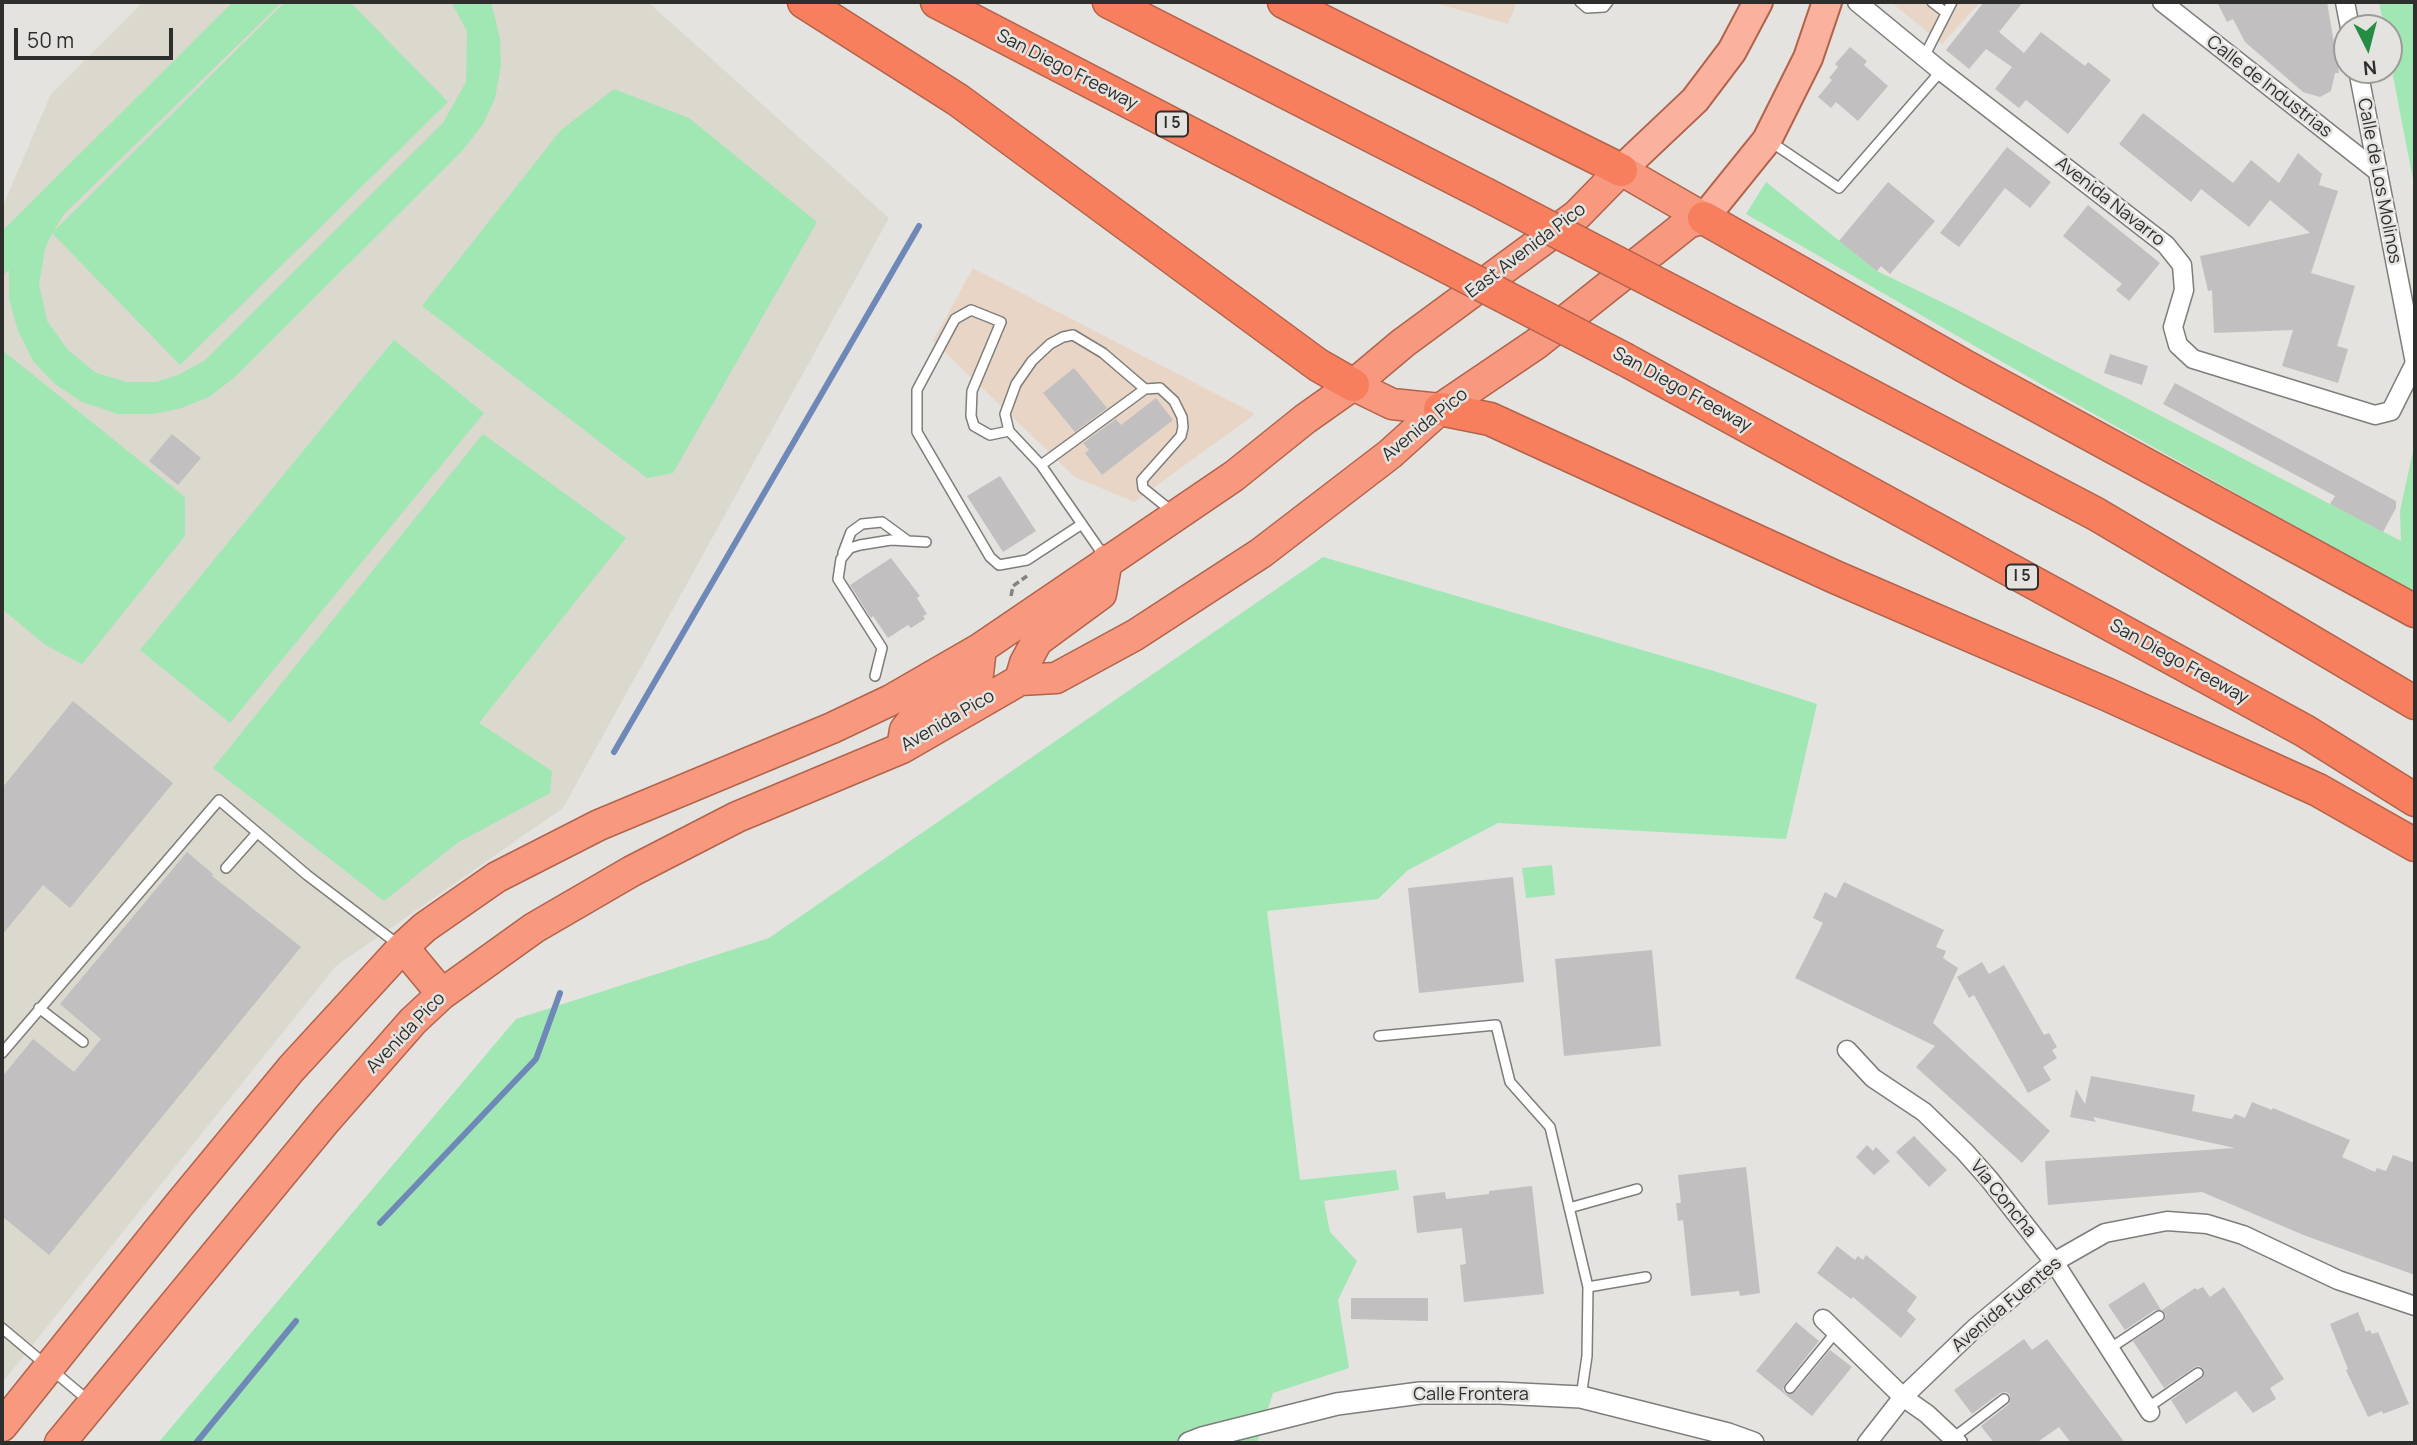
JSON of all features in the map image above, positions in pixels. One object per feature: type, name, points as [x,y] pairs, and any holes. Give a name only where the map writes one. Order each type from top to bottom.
[{"type":"highway","points":[[804,2],[958,100],[1318,365],[1353,385],[1392,404],[1440,409],[1490,419],[1835,577],[2106,694],[2318,790],[2415,845]]},
{"type":"highway","name":"San Diego Freeway","points":[[937,2],[1626,360],[2305,731],[2415,800]]},
{"type":"highway","points":[[1109,2],[1485,194],[2096,514],[2415,703]]},
{"type":"highway","points":[[1284,2],[1621,170],[1966,367],[2415,611]]},
{"type":"highway","name":"East Avenida Pico","points":[[1353,385],[1403,343],[1577,215],[1621,170]]},
{"type":"highway","name":"Avenida Pico","points":[[60,1443],[327,1119],[412,1021],[442,994],[534,928],[632,871],[737,817],[902,748],[1020,680],[1056,678],[1135,635],[1261,553],[1390,454],[1440,409],[1536,344],[1688,223],[1704,218]]},
{"type":"highway","points":[[2,1426],[291,1069],[403,947],[425,928],[497,877],[598,825],[819,733],[891,700],[981,648],[1234,476],[1305,419],[1353,385]]},
{"type":"highway","points":[[1020,680],[1025,663],[1037,641],[1101,594],[1107,560]]},
{"type":"highway","points":[[902,748],[905,730],[924,706],[965,685],[978,674],[981,648]]},
{"type":"highway","points":[[403,947],[442,994]]},
{"type":"main road","name":"East Avenida Pico","points":[[1621,170],[1695,100],[1732,51],[1758,2]]},
{"type":"main road","name":"Avenida Pico","points":[[1704,218],[1767,140],[1808,58],[1827,2]]},
{"type":"street","name":"Avenida Navarro","points":[[1857,2],[1941,71],[2166,244],[2182,265],[2184,290],[2173,327],[2178,345],[2193,359],[2375,415],[2391,411]]},
{"type":"street","name":"Calle de Industrias","points":[[2162,2],[2377,171]]},
{"type":"street","name":"Calle de Los Molinos","points":[[2361,84],[2415,363],[2391,411]]},
{"type":"street","name":"Via Concha","points":[[1847,1050],[1872,1078],[1924,1112],[1965,1152],[2053,1262],[2148,1410]]},
{"type":"street","name":"Avenida Fuentes","points":[[1867,1443],[1903,1397],[1975,1328],[2053,1262],[2105,1233],[2167,1221],[2207,1224],[2243,1235],[2338,1280],[2415,1306]]},
{"type":"street","points":[[1823,1319],[1903,1397],[1955,1441]]},
{"type":"street","name":"Calle Frontera","points":[[1189,1443],[1202,1437],[1337,1404],[1420,1394],[1500,1393],[1581,1397],[1728,1434],[1753,1443]]},
{"type":"lane","points":[[1580,2],[1587,8],[1604,7],[1608,2]]},
{"type":"lane","points":[[1932,2],[1945,12]]},
{"type":"lane","points":[[1924,57],[1952,2]]},
{"type":"lane","points":[[1767,140],[1839,188],[1941,71]]},
{"type":"lane","points":[[1009,431],[990,435],[974,426],[971,416],[972,391],[1001,322],[971,310],[955,319],[917,390],[917,432],[990,557],[999,565],[1027,560],[1082,524]]},
{"type":"lane","points":[[1107,560],[1041,465],[1009,431],[1005,414],[1016,384],[1032,361],[1050,344],[1073,335],[1103,353],[1145,389]]},
{"type":"lane","points":[[1041,465],[1145,389],[1160,388],[1174,401],[1182,417],[1181,436],[1142,480],[1143,488],[1175,515]]},
{"type":"lane","points":[[875,676],[882,648],[838,579],[841,559],[851,532],[862,524],[881,522],[908,541]]},
{"type":"lane","points":[[841,559],[850,548],[860,545],[891,540],[926,542]]},
{"type":"lane","points":[[2,1053],[219,800],[359,916],[403,947]]},
{"type":"lane","points":[[226,868],[257,833]]},
{"type":"lane","points":[[39,1008],[83,1042]]},
{"type":"lane","points":[[1379,1037],[1496,1024],[1510,1082],[1550,1127],[1588,1287],[1587,1356],[1581,1397]]},
{"type":"lane","points":[[1569,1208],[1637,1189]]},
{"type":"lane","points":[[1588,1287],[1646,1277]]},
{"type":"lane","points":[[2109,1349],[2158,1315]]},
{"type":"lane","points":[[2,1328],[93,1404]]},
{"type":"lane","points":[[1790,1388],[1836,1332]]},
{"type":"lane","points":[[2148,1410],[2199,1373]]},
{"type":"lane","points":[[1955,1441],[2004,1399]]},
{"type":"path","points":[[1011,601],[1013,586],[1029,574],[1031,567],[1027,560]]},
{"type":"shaded area","points":[[143,2],[648,2],[889,218],[563,808],[336,966],[2,1383],[2,208],[51,94]]},
{"type":"shaded area","points":[[1432,2],[1517,2],[1508,24]]},
{"type":"shaded area","points":[[1891,2],[1980,2],[1942,44]]},
{"type":"shaded area","points":[[973,268],[1255,414],[1134,502],[1075,477],[933,341]]},
{"type":"green space","points":[[233,2],[282,2],[64,214],[53,232],[285,2],[350,2],[448,102],[180,365],[52,233],[45,249],[39,284],[47,321],[68,350],[96,373],[127,382],[156,382],[178,375],[204,361],[443,123],[466,82],[467,31],[451,2],[490,2],[492,5],[500,39],[501,65],[495,98],[483,124],[463,150],[235,377],[209,397],[179,409],[152,414],[118,414],[82,402],[55,384],[33,361],[18,331],[9,299],[9,270],[2,276],[2,231]]},
{"type":"green space","points":[[2379,2],[2415,2],[2415,190],[2395,84],[2403,84],[2403,14],[2381,14]]},
{"type":"green space","points":[[614,89],[689,118],[817,222],[673,473],[647,478],[422,306],[561,130]]},
{"type":"green space","points":[[1766,182],[1877,271],[1954,308],[2401,541],[2400,511],[2415,442],[2415,593],[2051,390],[1746,214]]},
{"type":"green space","points":[[394,340],[484,413],[230,723],[140,650]]},
{"type":"green space","points":[[2,350],[185,497],[185,536],[82,664],[47,646],[2,609]]},
{"type":"green space","points":[[483,434],[626,538],[479,723],[552,771],[550,793],[457,843],[384,901],[213,768]]},
{"type":"green space","points":[[1323,557],[1714,671],[1817,704],[1786,839],[1498,823],[1408,870],[1378,899],[1267,911],[1300,1180],[1396,1170],[1399,1190],[1324,1201],[1330,1232],[1357,1261],[1338,1300],[1349,1368],[1273,1393],[1257,1443],[158,1443],[516,1019],[769,938]]},
{"type":"green space","points":[[1552,865],[1555,895],[1526,898],[1522,868]]},
{"type":"building","points":[[1984,2],[2023,2],[1999,32],[2024,53],[2041,32],[2085,66],[2088,62],[2111,80],[2068,134],[2026,100],[2019,108],[1995,89],[2012,67],[1986,49],[1969,69],[1946,50]]},
{"type":"building","points":[[2217,2],[2327,2],[2333,38],[2331,91],[2320,97],[2303,92],[2245,42],[2233,19],[2227,22]]},
{"type":"building","points":[[1850,47],[1867,61],[1864,65],[1888,86],[1858,121],[1836,102],[1831,108],[1818,97],[1832,80],[1829,78],[1838,67],[1835,64]]},
{"type":"building","points":[[2143,113],[2233,183],[2251,160],[2279,183],[2298,153],[2322,174],[2319,185],[2338,191],[2311,273],[2355,286],[2337,346],[2348,349],[2338,383],[2282,366],[2293,330],[2214,333],[2212,290],[2208,291],[2200,256],[2310,233],[2270,200],[2249,227],[2201,189],[2191,202],[2119,144]]},
{"type":"building","points":[[2007,147],[2051,182],[2030,208],[2005,188],[1959,247],[1940,233]]},
{"type":"building","points":[[1888,182],[1935,221],[1890,274],[1881,266],[1877,271],[1839,241]]},
{"type":"building","points":[[2088,205],[2160,263],[2129,301],[2116,290],[2122,284],[2063,236]]},
{"type":"building","points":[[2110,354],[2148,366],[2142,385],[2104,373]]},
{"type":"building","points":[[1074,368],[1107,408],[1075,432],[1043,393]]},
{"type":"building","points":[[2175,383],[2396,501],[2396,508],[2383,532],[2330,504],[2335,496],[2163,404]]},
{"type":"building","points":[[1156,398],[1173,420],[1102,475],[1085,453],[1089,450],[1083,443],[1116,419],[1121,425]]},
{"type":"building","points":[[172,434],[201,458],[178,485],[149,461]]},
{"type":"building","points":[[1000,476],[1036,531],[1003,552],[967,496]]},
{"type":"building","points":[[891,558],[920,596],[917,598],[927,614],[923,616],[925,619],[911,628],[908,625],[888,638],[873,616],[871,618],[850,585]]},
{"type":"building","points":[[73,701],[173,783],[70,908],[43,885],[2,935],[2,788]]},
{"type":"building","points":[[187,852],[213,874],[212,876],[301,947],[49,1255],[2,1216],[2,1077],[33,1039],[74,1072],[101,1039],[60,1004]]},
{"type":"building","points":[[1513,877],[1524,982],[1419,993],[1408,888]]},
{"type":"building","points":[[1844,882],[1944,930],[1936,947],[1946,951],[1943,958],[1958,968],[1933,1023],[2050,1131],[2022,1163],[1916,1067],[1935,1046],[1795,978],[1823,923],[1813,918],[1825,892],[1836,898]]},
{"type":"building","points":[[1652,950],[1661,1046],[1564,1056],[1555,959]]},
{"type":"building","points":[[1982,962],[1989,974],[2004,965],[2044,1035],[2049,1033],[2057,1047],[2052,1050],[2057,1058],[2043,1067],[2051,1080],[2028,1093],[1974,995],[1969,998],[1957,977]]},
{"type":"building","points":[[2091,1076],[2195,1095],[2192,1111],[2232,1119],[2235,1114],[2245,1118],[2252,1102],[2272,1110],[2273,1108],[2350,1140],[2342,1157],[2375,1172],[2377,1168],[2386,1171],[2393,1155],[2415,1163],[2415,1275],[2306,1236],[2202,1192],[2048,1205],[2045,1161],[2235,1148],[2093,1117],[2096,1122],[2070,1117],[2076,1089],[2085,1104]]},
{"type":"building","points":[[1914,1136],[1947,1170],[1929,1187],[1896,1152]]},
{"type":"building","points":[[1867,1145],[1873,1151],[1876,1147],[1890,1161],[1874,1175],[1856,1157]]},
{"type":"building","points":[[1746,1167],[1760,1293],[1740,1296],[1739,1291],[1691,1296],[1683,1220],[1678,1221],[1676,1203],[1681,1203],[1678,1175]]},
{"type":"building","points":[[1532,1186],[1544,1294],[1464,1302],[1460,1265],[1466,1264],[1462,1228],[1417,1233],[1413,1196],[1445,1192],[1446,1199]]},
{"type":"building","points":[[1837,1246],[1855,1260],[1858,1256],[1863,1260],[1866,1255],[1917,1297],[1907,1311],[1916,1319],[1901,1338],[1853,1297],[1851,1299],[1817,1273]]},
{"type":"building","points":[[2144,1282],[2161,1310],[2155,1310],[2125,1330],[2108,1305]]},
{"type":"building","points":[[2203,1287],[2210,1297],[2224,1287],[2284,1379],[2270,1388],[2276,1399],[2253,1413],[2236,1391],[2186,1424],[2171,1400],[2202,1378],[2204,1370],[2200,1366],[2195,1367],[2164,1388],[2133,1341],[2163,1321],[2166,1315],[2162,1310],[2195,1288],[2197,1290]]},
{"type":"building","points":[[1351,1298],[1428,1298],[1428,1321],[1351,1319]]},
{"type":"building","points":[[2358,1312],[2366,1332],[2378,1332],[2409,1404],[2368,1417],[2346,1370],[2348,1369],[2330,1324]]},
{"type":"building","points":[[1796,1322],[1819,1341],[1785,1384],[1783,1390],[1786,1394],[1795,1392],[1830,1350],[1852,1367],[1812,1416],[1756,1371]]},
{"type":"building","points":[[2024,1339],[2032,1350],[2047,1339],[2125,1443],[2071,1443],[2059,1427],[2036,1443],[1994,1443],[1981,1426],[2009,1404],[2010,1395],[2006,1392],[2000,1393],[1972,1414],[1954,1390]]},
{"type":"waterway","points":[[614,752],[919,226]]},
{"type":"waterway","points":[[380,1223],[536,1059],[560,993]]},
{"type":"waterway","points":[[196,1443],[296,1321]]}]
